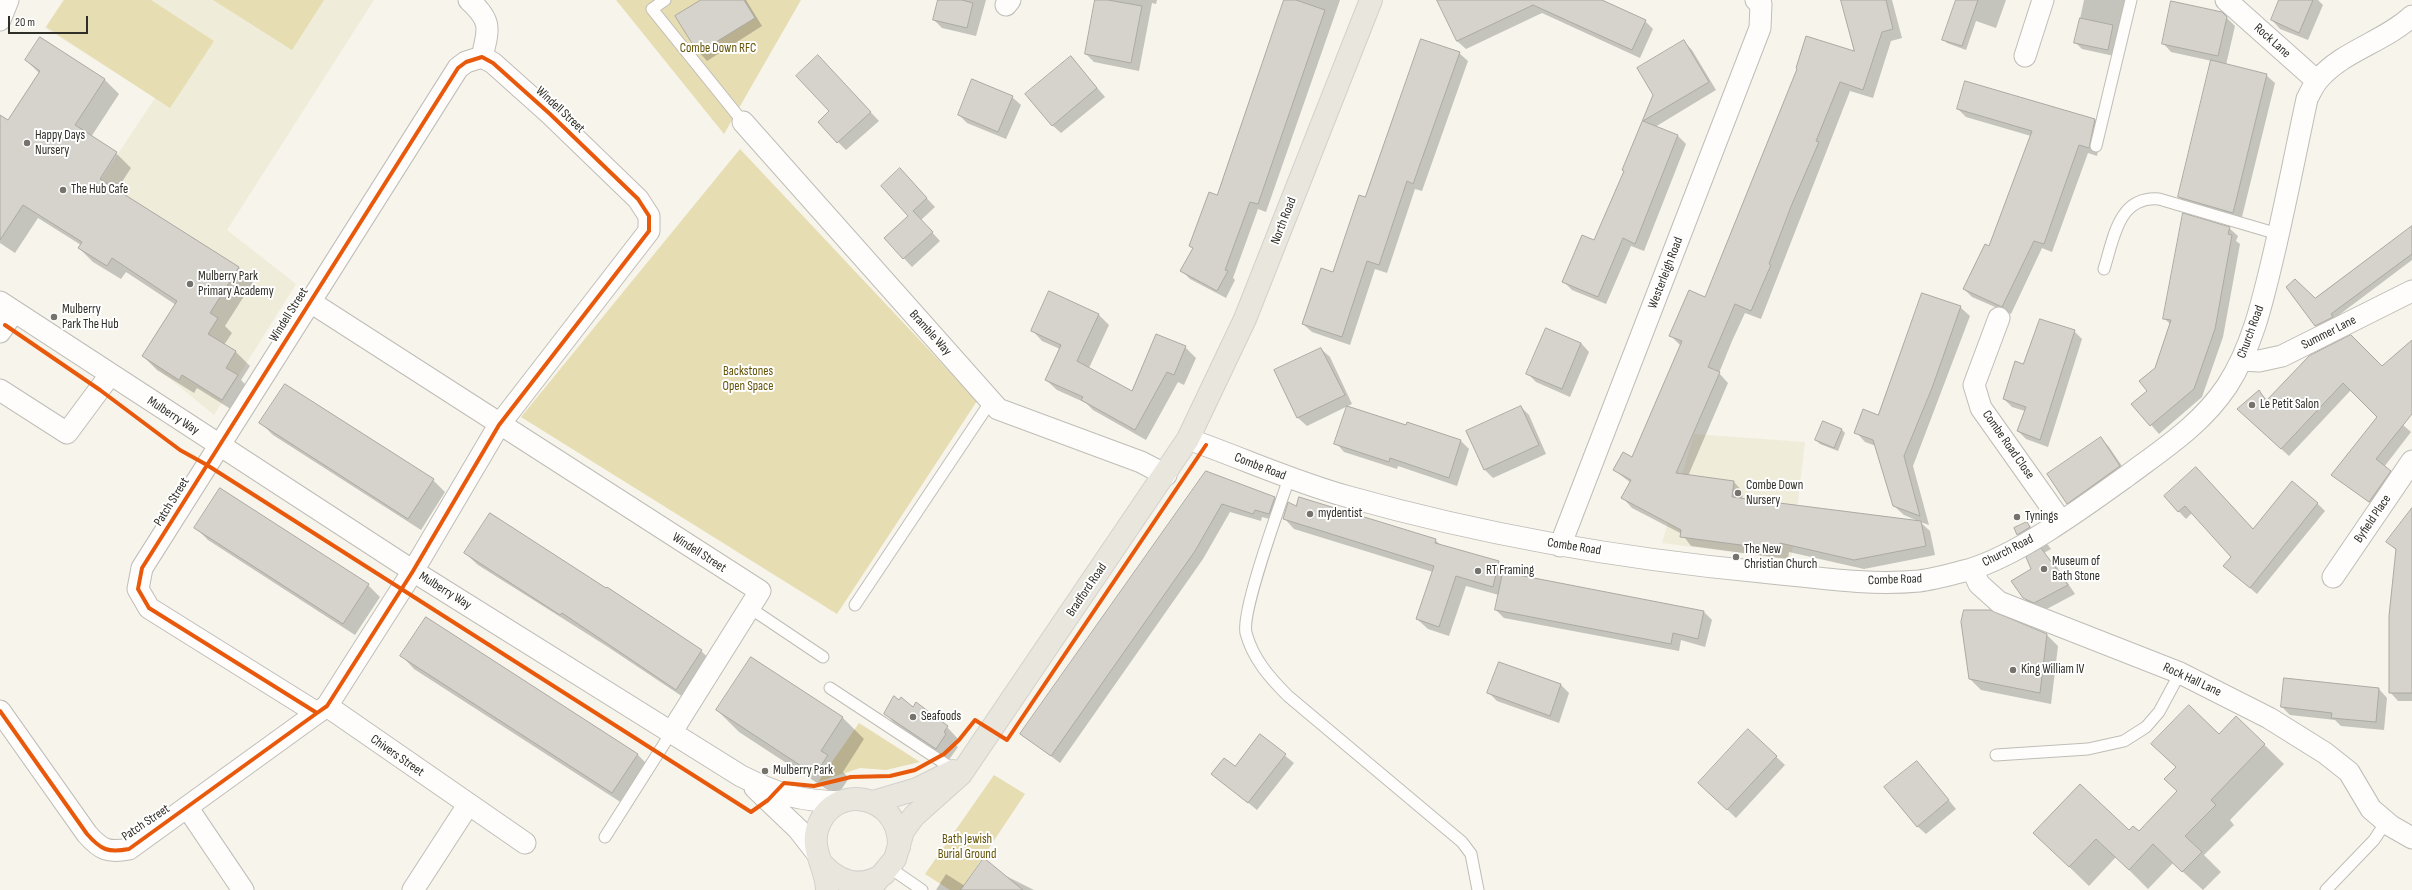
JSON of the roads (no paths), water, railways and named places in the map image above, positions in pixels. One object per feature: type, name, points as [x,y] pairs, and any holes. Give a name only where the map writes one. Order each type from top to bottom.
[{"type":"main road","name":"North Road","points":[[1188,439],[1245,319],[1371,0]]},
{"type":"main road","name":"Bradford Road","points":[[891,864],[903,831],[914,816],[958,772],[985,741],[1166,475],[1188,439]]},
{"type":"main road","name":"Bradford Road","points":[[827,890],[820,858],[817,831],[822,819],[831,808],[842,802],[859,799],[873,802],[917,789],[958,772]]},
{"type":"main road","points":[[869,890],[891,864],[899,834],[893,818],[873,802]]},
{"type":"main road","points":[[820,858],[831,874],[852,883],[868,882],[891,864]]},
{"type":"street","points":[[0,20],[8,0]]},
{"type":"street","points":[[469,0],[483,12],[489,28],[482,57]]},
{"type":"street","name":"Westerleigh Road","points":[[1560,546],[1760,28],[1761,4],[1756,0]]},
{"type":"street","points":[[2025,56],[2042,0]]},
{"type":"street","name":"Rock Lane","points":[[2226,0],[2317,81]]},
{"type":"street","name":"Church Road","points":[[1972,569],[2012,552],[2061,521],[2183,435],[2208,412],[2227,386],[2242,360],[2251,340],[2262,302],[2278,234],[2307,99],[2317,81],[2334,65],[2399,28],[2412,16]]},
{"type":"street","name":"Windell Street","points":[[220,446],[309,301],[458,68],[466,62],[482,57],[492,63],[550,114],[638,199],[649,216],[649,231],[498,425],[413,571]]},
{"type":"street","name":"Bramble Way","points":[[743,122],[998,409],[1141,462],[1166,475]]},
{"type":"street","name":"Summer Lane","points":[[2242,360],[2259,361],[2282,356],[2412,291]]},
{"type":"street","name":"Windell Street","points":[[309,301],[498,425],[760,591],[671,733]]},
{"type":"street","points":[[0,332],[7,306]]},
{"type":"street","name":"Mulberry Way","points":[[7,306],[110,375],[413,571],[671,733],[743,776],[788,797],[812,801],[842,802]]},
{"type":"street","name":"Combe Road Close","points":[[1999,318],[1974,385],[1981,408],[2061,521]]},
{"type":"street","points":[[0,390],[67,433],[110,375]]},
{"type":"street","name":"Combe Road","points":[[1188,439],[1289,478],[1347,497],[1458,525],[1560,546],[1739,570],[1862,582],[1920,581],[1972,569]]},
{"type":"street","name":"Patch Street","points":[[220,446],[142,568],[138,589],[149,608],[322,710]]},
{"type":"street","name":"Byfield Place","points":[[2333,577],[2412,461]]},
{"type":"street","name":"Rock Hall Lane","points":[[1972,569],[1979,584],[1999,602],[2180,673],[2269,718],[2325,753],[2348,772],[2371,809],[2389,824],[2412,838]]},
{"type":"street","name":"Patch Street","points":[[0,711],[86,834],[97,846],[112,852],[130,849],[322,710],[413,571]]},
{"type":"street","name":"Chivers Street","points":[[322,710],[525,843]]},
{"type":"street","name":"Mulberry Way","points":[[743,776],[798,829],[820,858]]},
{"type":"street","points":[[413,890],[468,805]]},
{"type":"street","points":[[187,807],[243,890]]},
{"type":"lane","points":[[665,0],[652,9],[743,122]]},
{"type":"lane","points":[[2096,146],[2131,0]]},
{"type":"lane","points":[[2104,269],[2124,213],[2131,206],[2148,198],[2159,199],[2278,234]]},
{"type":"lane","points":[[855,605],[991,401]]},
{"type":"lane","points":[[1289,478],[1248,606],[1246,632],[1253,651],[1270,677],[1288,696],[1462,842],[1471,854],[1478,890]]},
{"type":"lane","points":[[750,608],[823,657]]},
{"type":"lane","points":[[1996,755],[2088,749],[2124,741],[2146,727],[2160,712],[2180,673]]},
{"type":"lane","points":[[830,688],[958,772]]},
{"type":"lane","points":[[605,837],[671,733]]},
{"type":"lane","points":[[2326,890],[2389,824]]},
{"type":"lane","points":[[891,864],[922,890]]},
{"type":"place","name":"Happy Days Nursery","points":[[27,143]]},
{"type":"place","name":"The Hub Cafe","points":[[63,190]]},
{"type":"place","name":"Mulberry Park Primary Academy","points":[[190,284]]},
{"type":"place","name":"Mulberry Park The Hub","points":[[54,317]]},
{"type":"place","name":"Le Petit Salon","points":[[2252,405]]},
{"type":"place","name":"Combe Down Nursery","points":[[1738,493]]},
{"type":"place","name":"mydentist","points":[[1310,514]]},
{"type":"place","name":"Tynings","points":[[2017,517]]},
{"type":"place","name":"The New Christian Church","points":[[1736,557]]},
{"type":"place","name":"Museum of Bath Stone","points":[[2044,569]]},
{"type":"place","name":"RT Framing","points":[[1478,571]]},
{"type":"place","name":"King William IV","points":[[2013,670]]},
{"type":"place","name":"Seafoods","points":[[913,717]]},
{"type":"place","name":"Mulberry Park","points":[[765,771]]},
{"type":"park label","name":"Combe Down RFC","points":[[718,49]]},
{"type":"park label","name":"Backstones Open Space","points":[[748,380]]},
{"type":"park label","name":"Bath Jewish Burial Ground","points":[[967,848]]}]
